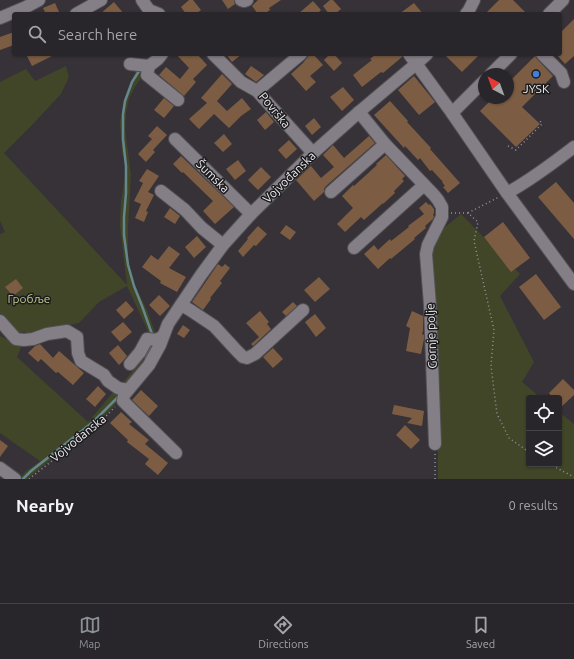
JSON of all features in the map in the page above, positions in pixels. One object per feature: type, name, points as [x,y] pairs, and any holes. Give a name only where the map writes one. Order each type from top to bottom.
[{"type":"street","points":[[14,12],[40,0]]},
{"type":"street","points":[[80,12],[101,0]]},
{"type":"street","points":[[142,0],[150,10],[154,12]]},
{"type":"street","points":[[241,0],[246,0]]},
{"type":"street","points":[[468,12],[474,0]]},
{"type":"street","points":[[552,12],[563,0]]},
{"type":"street","points":[[0,18],[12,13]]},
{"type":"street","points":[[160,56],[158,59],[141,65],[147,74],[178,100]]},
{"type":"street","points":[[215,56],[241,82],[257,91]]},
{"type":"street","name":"Površka","points":[[299,56],[257,91],[313,153]]},
{"type":"street","points":[[410,56],[507,193],[574,284]]},
{"type":"street","name":"Vojvođanska","points":[[125,389],[149,365],[156,338],[168,324],[223,245],[251,214],[313,153],[425,56]]},
{"type":"street","points":[[497,68],[509,56]]},
{"type":"street","points":[[544,56],[561,73],[564,82]]},
{"type":"street","points":[[452,113],[478,87]]},
{"type":"street","points":[[359,112],[385,144],[438,200],[442,207],[442,212]]},
{"type":"street","name":"Šumska","points":[[175,139],[251,214]]},
{"type":"street","points":[[330,192],[385,144]]},
{"type":"street","points":[[507,193],[544,171],[574,147]]},
{"type":"street","points":[[354,248],[424,185]]},
{"type":"street","points":[[161,192],[186,210],[202,228],[223,245]]},
{"type":"street","name":"Gornje polje","points":[[435,444],[430,305],[426,254],[428,245],[442,217],[442,212]]},
{"type":"street","points":[[181,305],[214,326],[243,357],[247,358],[255,354],[303,310]]},
{"type":"street","points":[[0,321],[16,339],[34,339],[47,334],[68,331],[77,337],[78,353],[81,361],[104,375],[108,381],[125,389],[123,401],[176,453]]},
{"type":"street","points":[[130,364],[140,352],[156,338]]},
{"type":"street","points":[[0,468],[15,479]]},
{"type":"path","points":[[508,146],[516,150],[542,124],[540,121]]},
{"type":"path","points":[[442,212],[468,214],[507,193]]},
{"type":"path","points":[[468,214],[478,222],[474,241],[494,330],[491,366],[497,414],[509,438],[526,450]]},
{"type":"path","name":"Vojvođanska","points":[[29,479],[96,426],[114,408]]},
{"type":"path","points":[[435,444],[435,479]]},
{"type":"path","points":[[555,467],[574,477]]},
{"type":"green space","name":"Гробље","points":[[66,66],[69,77],[61,94],[4,153],[127,285],[120,226],[125,165],[122,152],[120,123],[126,95],[137,68],[145,73],[129,98],[126,114],[125,129],[131,175],[128,258],[135,286],[147,310],[157,338],[148,336],[147,329],[127,286],[99,302],[79,323],[26,334],[26,332],[4,332],[0,330],[0,234],[5,232],[0,221],[0,82],[26,69],[35,81]]},
{"type":"green space","points":[[461,214],[520,274],[500,296],[534,362],[522,382],[537,395],[526,395],[526,467],[562,467],[562,414],[574,424],[574,479],[438,479],[438,366],[431,260],[437,234]]},
{"type":"green space","points":[[0,336],[23,342],[17,357],[88,422],[115,390],[123,393],[113,407],[95,424],[27,479],[19,479],[25,472],[40,461],[0,433]]},
{"type":"green space","points":[[157,343],[130,386],[121,385],[144,357],[149,345]]},
{"type":"building","points":[[189,0],[193,0],[201,10],[198,12],[185,12],[181,7]]},
{"type":"building","points":[[222,0],[234,0],[235,4],[228,9]]},
{"type":"building","points":[[258,0],[281,0],[269,8],[270,10],[267,12],[256,12],[252,6]]},
{"type":"building","points":[[330,0],[333,0],[341,9],[337,12],[328,12],[323,6]]},
{"type":"building","points":[[499,0],[513,0],[525,12],[487,12]]},
{"type":"building","points":[[313,1],[321,10],[319,12],[300,12]]},
{"type":"building","points":[[114,2],[122,12],[102,12]]},
{"type":"building","points":[[55,3],[59,12],[45,12],[43,8]]},
{"type":"building","points":[[414,3],[421,12],[402,12]]},
{"type":"building","points":[[574,19],[574,56],[565,64],[558,56],[562,56],[562,31]]},
{"type":"building","points":[[12,33],[12,46],[0,50],[0,37]]},
{"type":"building","points":[[27,56],[52,56],[32,66]]},
{"type":"building","points":[[178,56],[199,56],[207,65],[193,79],[196,82],[184,96],[159,75],[166,67],[180,79],[189,68]]},
{"type":"building","points":[[228,56],[240,56],[232,62]]},
{"type":"building","points":[[308,56],[315,56],[323,65],[310,76],[316,82],[306,91],[291,74]]},
{"type":"building","points":[[328,56],[336,56],[342,63],[334,71],[324,60]]},
{"type":"building","points":[[374,56],[402,56],[383,73],[381,72],[362,87],[353,75],[372,60],[370,59]]},
{"type":"building","points":[[446,56],[478,56],[462,72]]},
{"type":"building","points":[[535,56],[553,76],[522,107],[540,124],[516,147],[480,111],[487,104],[514,104],[514,77]]},
{"type":"building","points":[[251,66],[264,75],[256,82],[245,74]]},
{"type":"building","points":[[222,74],[232,84],[217,101],[227,111],[242,98],[251,109],[241,116],[229,128],[214,114],[199,129],[189,119],[207,103],[201,98]]},
{"type":"building","points":[[414,76],[435,102],[419,115],[398,90]]},
{"type":"building","points":[[343,87],[354,100],[342,111],[330,97]]},
{"type":"building","points":[[164,98],[174,106],[164,118],[154,110]]},
{"type":"building","points":[[390,101],[460,183],[448,193],[443,187],[445,186],[443,182],[432,170],[430,171],[420,158],[418,160],[405,146],[404,148],[374,115]]},
{"type":"building","points":[[266,112],[274,122],[265,130],[257,120]]},
{"type":"building","points":[[314,118],[321,127],[312,135],[305,126]]},
{"type":"building","points":[[157,126],[167,135],[153,150],[155,152],[146,162],[138,154],[152,139],[148,136]]},
{"type":"building","points":[[224,134],[232,144],[223,152],[214,143]]},
{"type":"building","points":[[369,136],[375,143],[326,186],[324,192],[314,201],[296,180],[311,166],[321,178],[334,167],[323,155],[333,145],[344,158]]},
{"type":"building","points":[[289,140],[297,149],[286,159],[278,150]]},
{"type":"building","points":[[386,155],[405,176],[402,179],[404,181],[394,191],[395,193],[383,204],[364,220],[361,217],[345,232],[337,224],[353,208],[342,196]]},
{"type":"building","points":[[181,156],[234,207],[215,224],[203,211],[213,201],[173,164]]},
{"type":"building","points":[[238,160],[246,171],[235,180],[226,169]]},
{"type":"building","points":[[261,167],[271,177],[258,190],[248,180]]},
{"type":"building","points":[[147,169],[159,176],[148,192],[154,195],[146,211],[148,212],[144,222],[135,218],[141,204],[134,201],[143,183],[139,181]]},
{"type":"building","points":[[556,182],[574,203],[574,239],[538,197]]},
{"type":"building","points":[[426,202],[434,209],[433,219],[425,226],[426,228],[414,238],[415,239],[378,269],[364,254],[374,245],[378,250],[390,239],[391,241],[409,227],[408,226],[424,214],[419,208]]},
{"type":"building","points":[[170,208],[180,216],[175,224],[164,217]]},
{"type":"building","points":[[503,222],[530,258],[511,272],[484,237]]},
{"type":"building","points":[[286,225],[296,232],[290,240],[280,233]]},
{"type":"building","points":[[258,226],[267,234],[243,257],[238,251]]},
{"type":"building","points":[[197,236],[206,247],[194,258],[185,247]]},
{"type":"building","points":[[169,246],[180,254],[169,268],[186,277],[177,292],[160,283],[161,281],[142,267],[151,255],[158,260]]},
{"type":"building","points":[[218,264],[222,267],[225,264],[230,268],[220,281],[222,283],[203,310],[192,302]]},
{"type":"building","points":[[536,274],[561,307],[544,320],[519,287]]},
{"type":"building","points":[[319,277],[330,289],[315,302],[304,290]]},
{"type":"building","points":[[16,279],[23,288],[13,296],[5,287]]},
{"type":"building","points":[[159,295],[170,306],[160,316],[149,305]]},
{"type":"building","points":[[126,301],[134,310],[124,319],[116,310]]},
{"type":"building","points":[[293,302],[297,306],[286,316],[282,312]]},
{"type":"building","points":[[260,311],[269,322],[267,324],[271,329],[253,346],[251,344],[259,337],[246,323]]},
{"type":"building","points":[[412,311],[423,316],[422,334],[424,335],[424,339],[421,354],[406,351],[410,328],[406,326]]},
{"type":"building","points":[[315,314],[326,328],[316,337],[305,322]]},
{"type":"building","points":[[123,322],[132,332],[120,342],[111,332]]},
{"type":"building","points":[[183,325],[190,330],[184,338],[177,334]]},
{"type":"building","points":[[40,344],[53,358],[59,351],[84,373],[73,385],[58,372],[56,373],[41,359],[38,362],[28,353],[35,346]]},
{"type":"building","points":[[118,345],[127,356],[119,365],[109,353]]},
{"type":"building","points":[[273,348],[283,359],[273,368],[263,357]]},
{"type":"building","points":[[563,379],[574,390],[574,395],[562,406],[562,395],[551,395],[549,393]]},
{"type":"building","points":[[98,386],[106,394],[95,407],[86,399]]},
{"type":"building","points":[[141,390],[158,406],[149,416],[132,400]]},
{"type":"building","points":[[394,405],[424,411],[422,426],[407,423],[412,418],[392,414]]},
{"type":"building","points":[[121,412],[132,422],[129,424],[149,440],[145,444],[168,463],[158,475],[145,464],[149,459],[127,442],[128,440],[110,423]]},
{"type":"building","points":[[405,425],[420,440],[411,449],[396,435]]},
{"type":"building","points":[[0,440],[8,446],[0,457]]},
{"type":"waterway","points":[[141,68],[132,82],[125,101],[123,114],[123,139],[126,166],[124,235],[128,265],[152,337]]},
{"type":"waterway","points":[[146,358],[151,344]]},
{"type":"waterway","points":[[23,479],[93,422],[119,396]]},
{"type":"place","name":"JYSK","points":[[536,74]]}]
